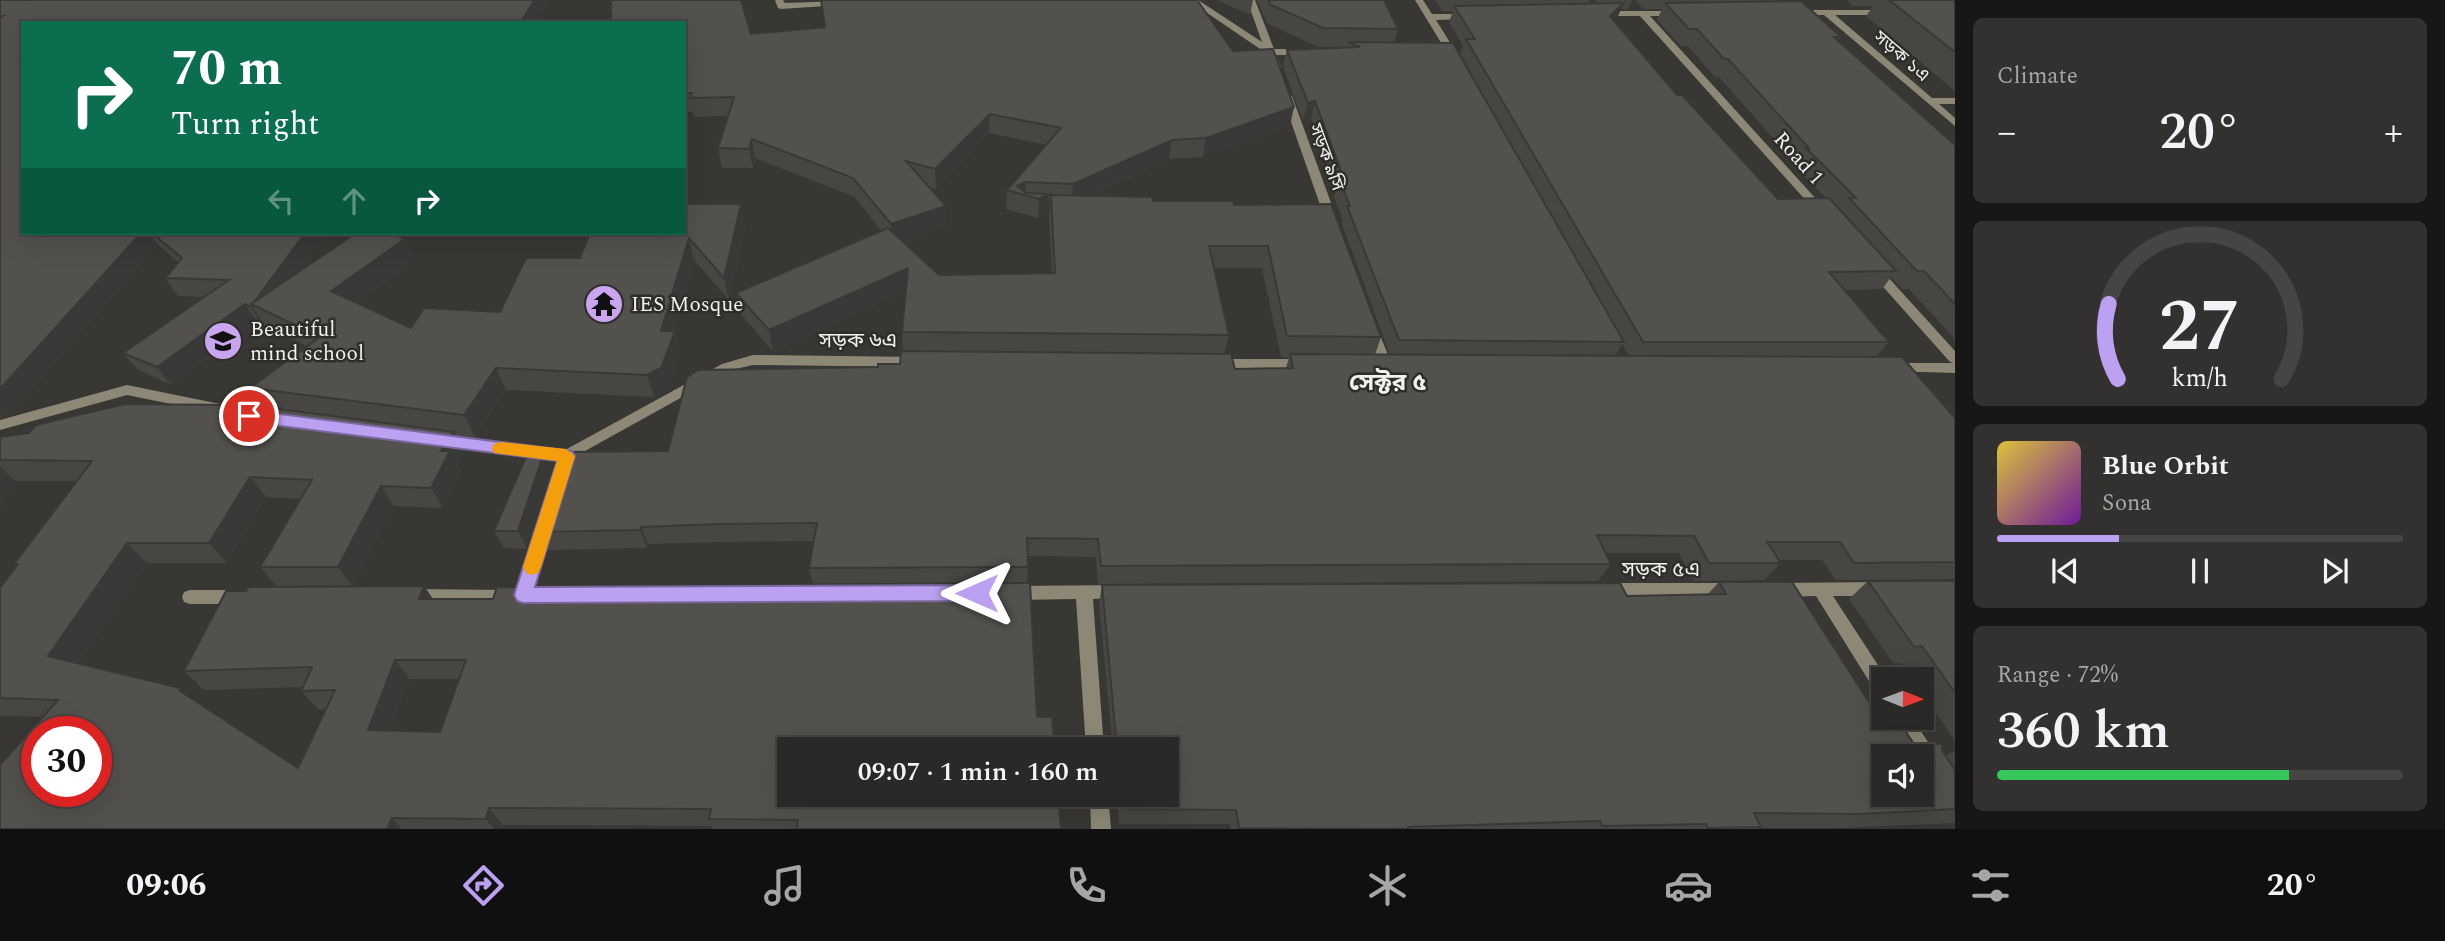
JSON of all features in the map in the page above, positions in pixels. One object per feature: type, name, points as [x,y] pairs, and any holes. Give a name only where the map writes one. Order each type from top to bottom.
[{"type":"street","points":[[779,0],[781,6],[870,0]]},
{"type":"street","points":[[1192,0],[1271,52],[1313,52]]},
{"type":"street","points":[[1251,0],[1280,77]]},
{"type":"street","points":[[1419,0],[1459,66]]},
{"type":"street","points":[[1842,0],[1856,13]]},
{"type":"street","points":[[1595,10],[1683,13]]},
{"type":"street","points":[[1788,13],[1893,12]]},
{"type":"street","name":"Road 1","points":[[1643,13],[1836,227]]},
{"type":"street","name":"সড়ক ১এ","points":[[1828,13],[1955,123]]},
{"type":"street","points":[[1430,17],[1482,16]]},
{"type":"street","points":[[1438,53],[1452,54]]},
{"type":"street","name":"সড়ক ৯সি","points":[[1284,89],[1328,224]]},
{"type":"street","points":[[1930,101],[1955,101]]},
{"type":"street","points":[[1863,258],[1955,359]]},
{"type":"street","points":[[1367,316],[1385,365]]},
{"type":"street","name":"সড়ক ৬এ","points":[[425,439],[565,462],[727,367],[753,360],[932,362]]},
{"type":"street","points":[[1193,363],[1316,364]]},
{"type":"street","points":[[1873,368],[1955,368]]},
{"type":"street","points":[[0,425],[127,390],[237,413]]},
{"type":"street","points":[[398,596],[530,595],[551,506]]},
{"type":"street","points":[[1820,589],[1871,669]]},
{"type":"street","name":"সড়ক ৫এ","points":[[1584,590],[1887,589]]},
{"type":"street","points":[[1084,592],[1094,737]]},
{"type":"street","points":[[988,593],[1139,592]]},
{"type":"street","points":[[190,597],[260,597]]},
{"type":"street","points":[[1910,730],[1940,776]]},
{"type":"street","points":[[1100,807],[1101,829]]},
{"type":"building","points":[[0,0],[535,0],[521,21],[21,21],[21,235],[139,235],[0,389],[0,18],[3,16],[0,16]]},
{"type":"building","points":[[611,0],[741,0],[751,34],[825,27],[821,0],[1197,0],[1233,51],[1273,49],[1294,107],[1206,138],[1172,140],[1073,184],[1026,182],[1017,186],[1026,193],[1049,194],[1039,199],[1007,190],[1061,128],[990,114],[935,169],[906,161],[946,206],[891,224],[853,178],[752,139],[749,149],[718,148],[734,97],[690,98],[692,93],[686,93],[686,21],[611,21]]},
{"type":"building","points":[[1268,0],[1384,0],[1398,29],[1323,28],[1271,5]]},
{"type":"building","points":[[1889,0],[1955,0],[1955,52]]},
{"type":"building","points":[[1801,1],[1841,37],[1834,37],[1955,145],[1955,304],[1924,271],[1917,271],[1849,198],[1856,198],[1806,148],[1809,148],[1728,59],[1724,59],[1697,29],[1689,29],[1665,3]]},
{"type":"building","points":[[1624,3],[1610,16],[1677,95],[1682,95],[1778,199],[1829,198],[1896,271],[1829,272],[1889,342],[1643,342],[1466,39],[1475,39],[1454,6]]},
{"type":"building","points":[[1348,42],[1453,43],[1624,342],[1399,340],[1347,206],[1350,206],[1339,179],[1344,179],[1315,101],[1308,103],[1287,50],[1360,47]]},
{"type":"building","points":[[1051,195],[1152,197],[1153,201],[1233,201],[1234,205],[1331,204],[1381,337],[1287,336],[1268,246],[1209,246],[1229,335],[902,332],[908,268],[769,330],[736,293],[888,228],[939,275],[1055,273]]},
{"type":"building","points":[[686,204],[741,204],[724,278],[689,238],[661,331],[675,331],[661,368],[647,375],[496,368],[464,415],[250,388],[320,337],[251,304],[353,235],[394,235],[405,239],[331,291],[411,328],[424,308],[500,312],[526,258],[580,258],[589,235],[686,235]]},
{"type":"building","points":[[154,235],[304,235],[251,307],[245,304],[157,367],[123,353],[229,280],[165,278],[182,258]]},
{"type":"building","points":[[901,351],[1231,354],[1235,369],[1293,368],[1290,354],[1902,357],[1955,418],[1955,562],[1854,563],[1840,542],[1767,542],[1781,563],[1709,563],[1694,536],[1597,535],[1611,564],[1101,566],[1098,539],[1027,538],[1028,567],[809,568],[817,523],[719,524],[641,527],[640,530],[539,532],[565,452],[668,451],[687,377],[698,370],[878,367],[878,364],[900,364]]},
{"type":"building","points":[[233,403],[454,432],[441,451],[450,451],[431,488],[381,486],[338,567],[260,567],[312,480],[250,477],[209,543],[127,543],[48,656],[180,688],[180,691],[298,768],[335,690],[301,691],[312,667],[184,671],[226,591],[246,591],[249,587],[424,586],[419,599],[493,599],[497,587],[550,588],[548,592],[653,594],[654,587],[1030,583],[1037,717],[1052,717],[1054,737],[777,737],[777,807],[1059,807],[1061,829],[797,829],[798,820],[709,819],[711,809],[489,808],[486,819],[392,818],[387,829],[0,829],[0,765],[21,741],[21,807],[112,807],[112,716],[44,716],[58,700],[0,698],[0,588],[18,564],[14,564],[92,461],[0,460],[0,437],[29,433],[36,425],[125,404]],"holes":[[[395,660],[466,660],[440,732],[368,730]]]},
{"type":"building","points":[[528,452],[544,452],[518,531],[494,531]]},
{"type":"building","points":[[1868,581],[1955,581],[1955,693],[1922,646],[1914,647]]},
{"type":"building","points":[[1719,582],[1792,582],[1871,705],[1871,730],[1905,730],[1914,744],[1871,744],[1871,807],[1934,807],[1934,744],[1942,744],[1942,750],[1955,770],[1955,809],[1858,814],[1754,813],[1761,827],[1708,828],[1706,824],[1602,826],[1600,821],[1408,827],[1409,829],[1239,828],[1236,810],[1123,809],[1179,807],[1179,737],[1116,737],[1102,585],[1620,583],[1627,596],[1726,594]]},
{"type":"slow traffic","points":[[500,448],[566,456],[532,567]]},
{"type":"place","name":"IES Mosque","points":[[604,304]]},
{"type":"place","name":"Beautiful mind school","points":[[223,341]]},
{"type":"district","name":"সেক্টর ৫","points":[[1388,382]]},
{"type":"route","points":[[249,416],[566,456],[523,595],[977,593]]}]
